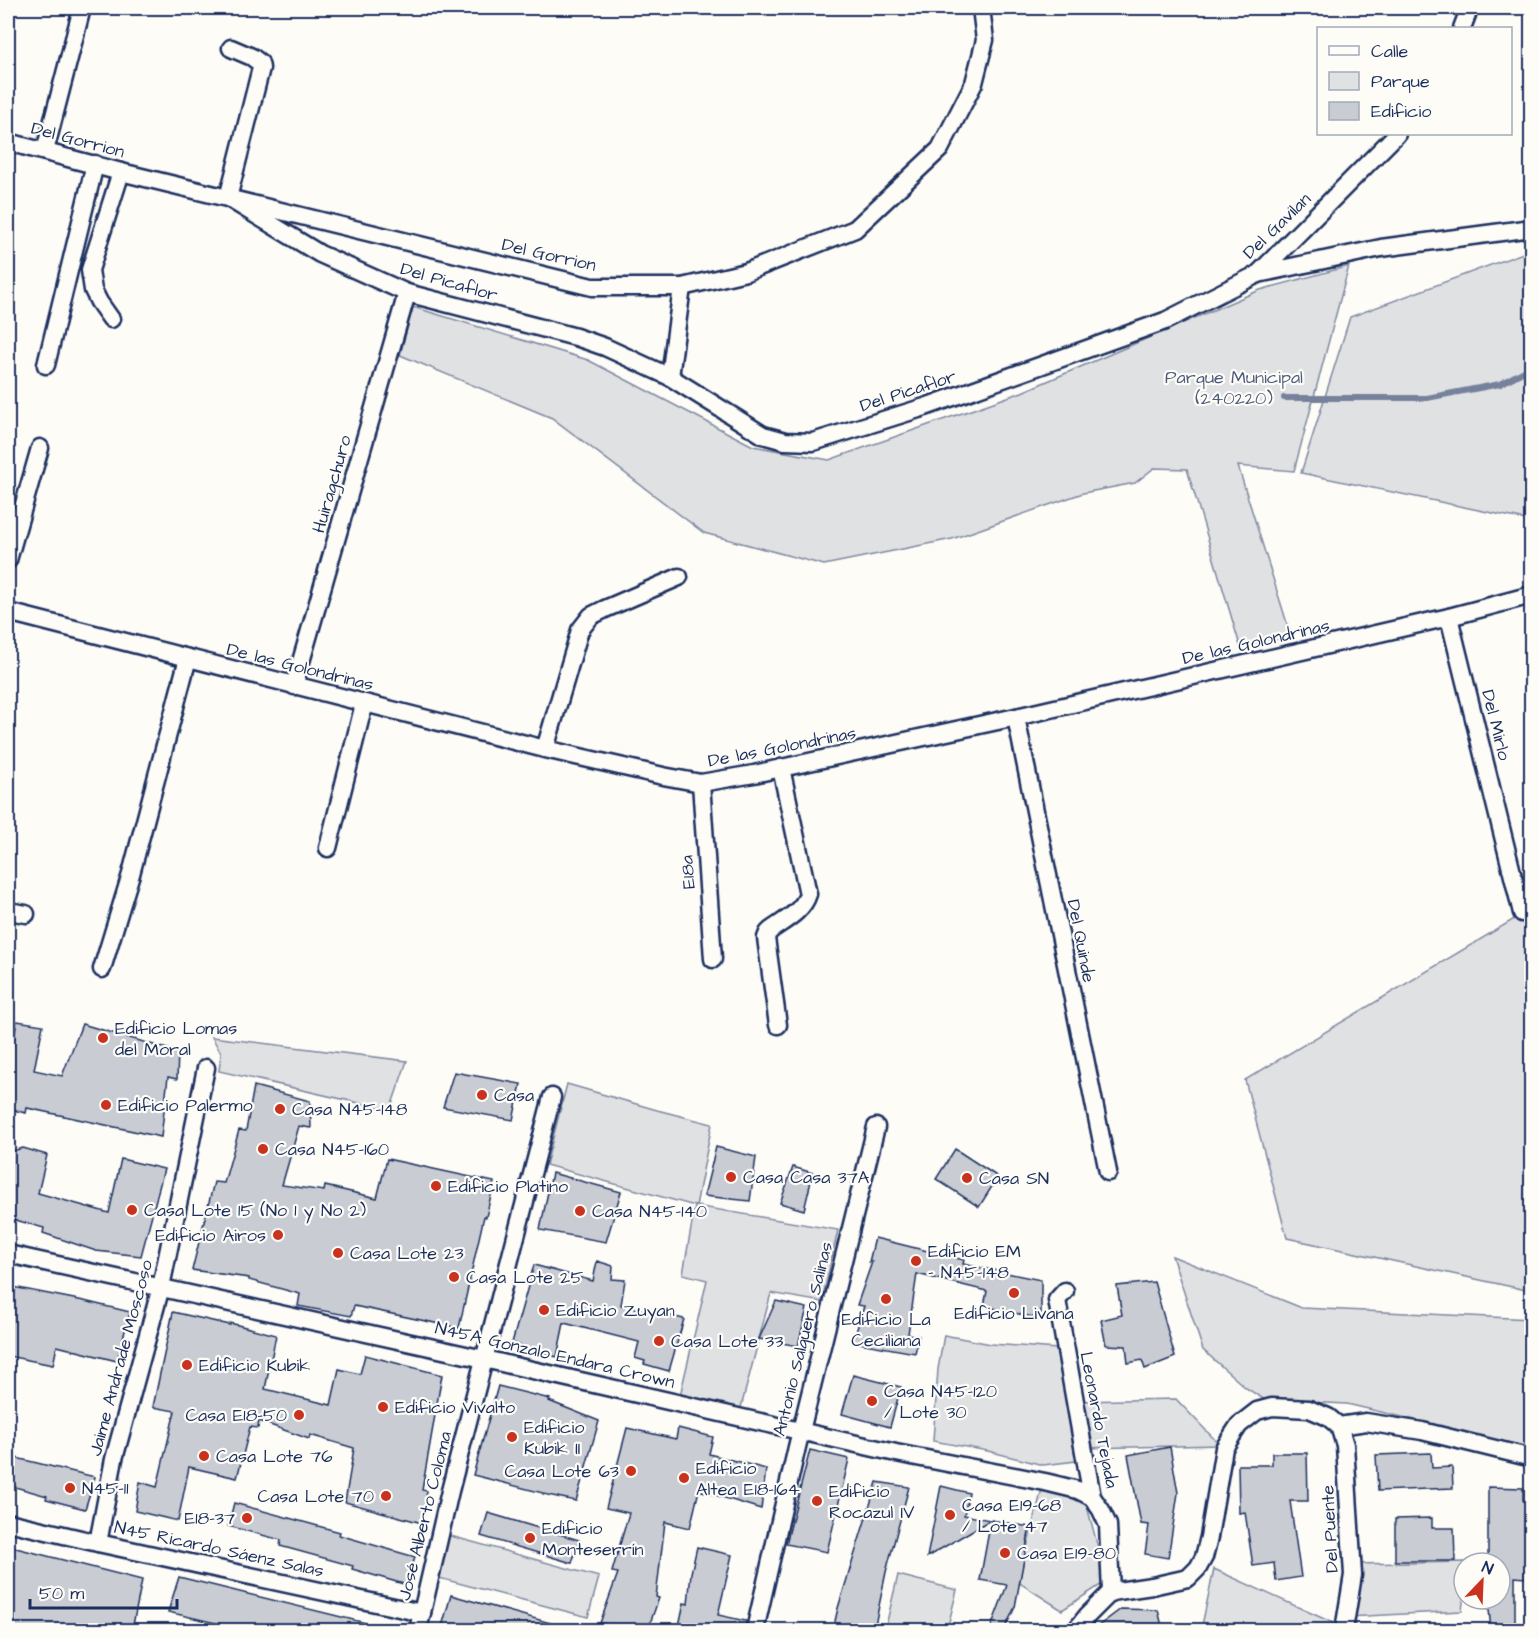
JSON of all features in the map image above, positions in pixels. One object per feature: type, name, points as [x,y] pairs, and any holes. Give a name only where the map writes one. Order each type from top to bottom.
[{"type":"street","points":[[45,151],[82,8]]},
{"type":"street","name":"Del Gorrion","points":[[8,142],[121,172],[592,287],[682,287],[746,272],[855,228],[940,149],[974,83],[985,40],[981,8]]},
{"type":"street","points":[[1462,27],[1468,8]]},
{"type":"street","points":[[228,198],[261,68],[260,63],[252,57],[231,48]]},
{"type":"street","name":"Del Gavilan","points":[[1165,321],[1258,274],[1396,135]]},
{"type":"street","points":[[46,365],[95,164]]},
{"type":"street","points":[[111,319],[93,290],[90,270],[121,172]]},
{"type":"street","name":"Del Picaflor","points":[[228,198],[320,254],[407,293],[576,337],[605,347],[670,377],[763,435],[785,441],[813,442],[925,407],[1165,321]]},
{"type":"street","points":[[1258,274],[1381,248],[1532,228]]},
{"type":"street","points":[[670,377],[682,287]]},
{"type":"street","name":"Huiragchuro","points":[[294,686],[407,293]]},
{"type":"street","points":[[8,560],[40,448]]},
{"type":"street","points":[[545,749],[580,630],[591,616],[679,577]]},
{"type":"street","name":"De las Golondrinas","points":[[8,612],[545,749],[701,783],[1016,717],[1449,617],[1532,595]]},
{"type":"street","name":"Del Mirlo","points":[[1449,617],[1522,913]]},
{"type":"street","points":[[102,969],[131,874],[188,658]]},
{"type":"street","points":[[328,848],[364,704]]},
{"type":"street","name":"Del Quinde","points":[[1016,717],[1108,1173]]},
{"type":"street","points":[[778,1025],[766,938],[771,930],[800,908],[808,894],[781,768]]},
{"type":"street","name":"E18a","points":[[701,783],[713,960]]},
{"type":"street","points":[[8,911],[26,914]]},
{"type":"street","name":"Jaime Andrade Moscoso","points":[[98,1543],[114,1459],[161,1287],[206,1068]]},
{"type":"street","name":"José Alberto Coloma","points":[[418,1630],[484,1359],[552,1097]]},
{"type":"street","name":"Antonio Salguero Salinas","points":[[756,1630],[801,1431],[876,1127]]},
{"type":"street","name":"N45A Gonzalo Endara Crown","points":[[8,1254],[896,1453],[1045,1482],[1078,1490],[1092,1497]]},
{"type":"street","name":"Leonardo Tejada","points":[[1065,1291],[1057,1300],[1092,1497],[1108,1525],[1111,1592]]},
{"type":"street","points":[[1076,1630],[1111,1592],[1188,1578],[1198,1568],[1204,1557],[1209,1537],[1224,1448],[1239,1425],[1257,1411],[1272,1407],[1310,1409],[1328,1417],[1340,1426],[1366,1422],[1422,1431],[1532,1458]]},
{"type":"street","name":"Del Puente","points":[[1340,1426],[1345,1445],[1353,1575],[1344,1630]]},
{"type":"street","name":"N45 Ricardo Sáenz Salas","points":[[8,1521],[98,1543],[422,1613]]},
{"type":"green space","points":[[1531,250],[1531,521],[1301,473],[1350,317]]},
{"type":"green space","name":"Parque Municipal (240220)","points":[[1349,266],[1294,471],[1238,466],[1291,636],[1241,649],[1187,469],[1154,468],[1135,483],[1083,493],[952,539],[824,565],[704,533],[552,418],[400,355],[413,307],[588,360],[753,446],[829,460],[1022,392],[1260,290]]},
{"type":"green space","points":[[1531,909],[1531,1291],[1287,1238],[1245,1080]]},
{"type":"green space","points":[[212,1037],[407,1061],[390,1110],[219,1071],[221,1053]]},
{"type":"green space","points":[[567,1084],[712,1124],[696,1206],[838,1230],[822,1302],[771,1293],[739,1415],[679,1400],[707,1280],[683,1274],[695,1206],[546,1165]]},
{"type":"green space","points":[[1172,1256],[1302,1308],[1531,1319],[1531,1453],[1475,1434],[1347,1404],[1265,1400],[1246,1388],[1203,1350]]},
{"type":"green space","points":[[944,1335],[991,1344],[1057,1349],[1076,1461],[1043,1465],[988,1451],[933,1441],[938,1369]]},
{"type":"green space","points":[[1176,1399],[1220,1445],[1086,1448],[1077,1401]]},
{"type":"green space","points":[[1081,1484],[1107,1581],[1062,1610],[1018,1582],[1043,1485]]},
{"type":"green space","points":[[447,1535],[599,1577],[588,1617],[439,1578]]},
{"type":"green space","points":[[1452,1562],[1452,1611],[1462,1611],[1347,1617],[1352,1564]]},
{"type":"green space","points":[[1214,1569],[1333,1623],[1330,1630],[1201,1630]]},
{"type":"green space","points":[[898,1575],[957,1590],[947,1630],[885,1630]]},
{"type":"building","points":[[17,1021],[43,1025],[34,1070],[62,1076],[82,1024],[178,1052],[177,1079],[168,1077],[161,1137],[27,1108],[26,1113],[8,1109],[8,1076]]},
{"type":"building","name":"Casa","points":[[454,1072],[521,1084],[513,1120],[443,1107]]},
{"type":"building","points":[[254,1086],[310,1101],[311,1128],[299,1126],[282,1185],[324,1191],[325,1186],[377,1198],[387,1159],[494,1182],[459,1328],[354,1306],[351,1316],[298,1306],[300,1294],[249,1280],[249,1278],[192,1270],[214,1182],[224,1183],[239,1130],[246,1131]]},
{"type":"building","name":"Casa Casa 37A","points":[[716,1147],[756,1157],[750,1201],[704,1196]]},
{"type":"building","points":[[23,1148],[47,1155],[38,1193],[109,1213],[121,1159],[164,1169],[141,1256],[96,1251],[43,1233],[44,1228],[8,1218],[8,1152]]},
{"type":"building","name":"Casa SN","points":[[955,1149],[998,1177],[979,1207],[936,1179]]},
{"type":"building","points":[[793,1167],[813,1173],[804,1210],[780,1203]]},
{"type":"building","name":"Casa N45-140","points":[[552,1173],[621,1192],[606,1242],[540,1230]]},
{"type":"building","points":[[875,1238],[964,1260],[963,1264],[1041,1280],[1041,1319],[984,1306],[987,1291],[917,1274],[908,1334],[919,1336],[915,1353],[853,1342],[864,1306],[857,1305],[872,1262],[869,1262]]},
{"type":"building","points":[[597,1261],[613,1266],[612,1279],[625,1280],[621,1305],[684,1319],[669,1371],[644,1364],[645,1361],[635,1358],[639,1342],[564,1323],[557,1357],[512,1343],[534,1265],[593,1281]]},
{"type":"building","points":[[1154,1282],[1175,1357],[1145,1369],[1142,1360],[1128,1363],[1126,1346],[1106,1345],[1101,1320],[1122,1315],[1117,1286]]},
{"type":"building","points":[[8,1286],[130,1312],[117,1361],[57,1346],[53,1365],[8,1356]]},
{"type":"building","points":[[776,1301],[807,1308],[798,1346],[759,1339]]},
{"type":"building","points":[[173,1312],[276,1335],[265,1389],[331,1405],[339,1369],[360,1374],[365,1355],[442,1375],[422,1490],[427,1491],[422,1523],[345,1502],[354,1448],[310,1435],[309,1439],[259,1421],[258,1428],[250,1427],[237,1478],[189,1467],[178,1521],[135,1511],[140,1482],[157,1487],[175,1411],[153,1407]]},
{"type":"building","name":"Casa N45-120 / Lote 30","points":[[853,1375],[901,1387],[890,1427],[842,1414]]},
{"type":"building","points":[[498,1386],[550,1399],[549,1401],[599,1421],[576,1501],[473,1475]]},
{"type":"building","points":[[627,1428],[676,1439],[678,1428],[713,1437],[709,1454],[766,1469],[761,1509],[699,1490],[690,1528],[665,1522],[656,1597],[659,1598],[648,1629],[600,1623],[618,1573],[612,1572],[629,1513],[606,1508]]},
{"type":"building","points":[[1170,1447],[1178,1493],[1168,1558],[1145,1554],[1149,1525],[1141,1524],[1128,1455]]},
{"type":"building","name":"Edificio Rocazul IV","points":[[810,1450],[849,1459],[827,1552],[786,1544]]},
{"type":"building","points":[[1272,1453],[1307,1453],[1308,1501],[1290,1501],[1301,1577],[1276,1581],[1274,1563],[1253,1566],[1245,1512],[1239,1513],[1238,1465],[1272,1465]]},
{"type":"building","points":[[1431,1453],[1432,1468],[1452,1467],[1453,1488],[1378,1491],[1376,1455]]},
{"type":"building","points":[[8,1456],[95,1477],[85,1509],[46,1499],[47,1496],[8,1485]]},
{"type":"building","points":[[877,1482],[909,1487],[886,1572],[874,1630],[833,1630],[838,1608]]},
{"type":"building","name":"Casa E19-68 / Lote 47","points":[[941,1486],[969,1493],[964,1515],[990,1520],[927,1557]]},
{"type":"building","points":[[1488,1487],[1523,1488],[1523,1500],[1532,1500],[1532,1549],[1525,1549],[1526,1578],[1515,1577],[1515,1630],[1491,1630],[1489,1611],[1512,1611],[1512,1551],[1488,1551]]},
{"type":"building","points":[[234,1503],[340,1532],[339,1535],[415,1557],[407,1585],[352,1569],[353,1566],[280,1546],[281,1540],[228,1526]]},
{"type":"building","name":"Edificio Monteserrín","points":[[488,1513],[579,1540],[572,1563],[481,1536]]},
{"type":"building","points":[[1432,1518],[1432,1528],[1454,1528],[1455,1551],[1452,1551],[1452,1561],[1395,1561],[1395,1519]]},
{"type":"building","name":"Casa E19-80","points":[[991,1520],[1030,1527],[1015,1607],[1004,1630],[990,1630],[1007,1585],[980,1580]]},
{"type":"building","points":[[8,1546],[142,1580],[132,1630],[16,1630],[8,1620]]},
{"type":"building","points":[[697,1547],[732,1555],[718,1615],[746,1621],[745,1630],[678,1630],[684,1603],[688,1604],[691,1573]]},
{"type":"building","points":[[179,1577],[374,1625],[373,1630],[246,1630],[168,1612]]},
{"type":"building","points":[[451,1595],[561,1626],[560,1630],[441,1630]]},
{"type":"building","points":[[1121,1609],[1158,1610],[1163,1630],[1093,1630]]},
{"type":"waterway","points":[[1284,398],[1427,398],[1500,384],[1532,367]]},
{"type":"place","name":"Edificio Lomas del Moral","points":[[103,1038]]},
{"type":"place","name":"Casa","points":[[482,1095]]},
{"type":"place","name":"Edificio Palermo","points":[[106,1105]]},
{"type":"place","name":"Casa N45-148","points":[[280,1109]]},
{"type":"place","name":"Casa N45-160","points":[[263,1149]]},
{"type":"place","name":"Casa Casa 37A","points":[[731,1177]]},
{"type":"place","name":"Casa SN","points":[[967,1178]]},
{"type":"place","name":"Edificio Platino","points":[[436,1186]]},
{"type":"place","name":"Casa Lote 15 (No 1 y No 2)","points":[[132,1210]]},
{"type":"place","name":"Casa N45-140","points":[[580,1211]]},
{"type":"place","name":"Edificio Airos","points":[[278,1235]]},
{"type":"place","name":"Casa Lote 23","points":[[338,1253]]},
{"type":"place","name":"Edificio EM - N45-148","points":[[916,1261]]},
{"type":"place","name":"Casa Lote 25","points":[[454,1277]]},
{"type":"place","name":"Edificio Livana","points":[[1014,1293]]},
{"type":"place","name":"Edificio La Ceciliana","points":[[886,1299]]},
{"type":"place","name":"Edificio Zuyan","points":[[544,1310]]},
{"type":"place","name":"Casa Lote 33","points":[[659,1341]]},
{"type":"place","name":"Edificio Kubik","points":[[187,1365]]},
{"type":"place","name":"Casa N45-120 / Lote 30","points":[[872,1401]]},
{"type":"place","name":"Edificio Vivalto","points":[[383,1407]]},
{"type":"place","name":"Casa E18-50","points":[[299,1415]]},
{"type":"place","name":"Edificio Kubik II","points":[[512,1437]]},
{"type":"place","name":"Casa Lote 76","points":[[204,1456]]},
{"type":"place","name":"Casa Lote 63","points":[[631,1471]]},
{"type":"place","name":"Edificio Altea E18-164","points":[[684,1478]]},
{"type":"place","name":"N45-11","points":[[70,1488]]},
{"type":"place","name":"Casa Lote 70","points":[[386,1496]]},
{"type":"place","name":"Edificio Rocazul IV","points":[[817,1501]]},
{"type":"place","name":"Casa E19-68 / Lote 47","points":[[950,1515]]},
{"type":"place","name":"E18-37","points":[[247,1518]]},
{"type":"place","name":"Edificio Monteserrín","points":[[530,1538]]},
{"type":"place","name":"Casa E19-80","points":[[1005,1553]]}]
